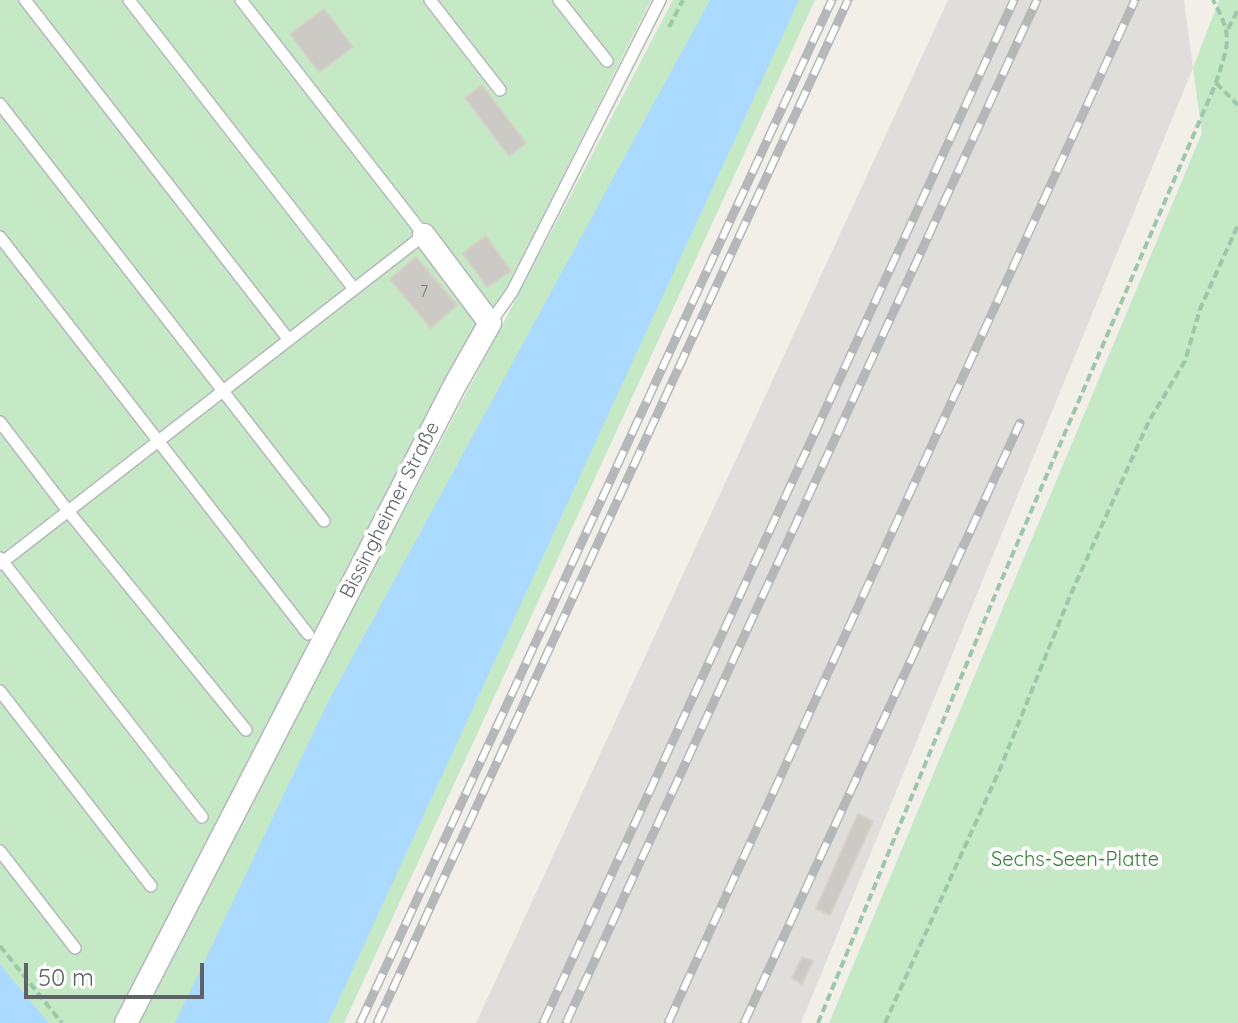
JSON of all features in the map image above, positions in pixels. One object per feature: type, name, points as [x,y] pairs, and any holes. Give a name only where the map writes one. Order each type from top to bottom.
[{"type":"street","points":[[424,235],[490,323]]},
{"type":"street","name":"Bissingheimer Straße","points":[[126,1023],[455,385],[490,323]]},
{"type":"lane","points":[[25,0],[289,340]]},
{"type":"lane","points":[[129,0],[354,289]]},
{"type":"lane","points":[[202,817],[1,561],[424,235],[241,0]]},
{"type":"lane","points":[[430,0],[500,90]]},
{"type":"lane","points":[[559,0],[607,61]]},
{"type":"lane","name":"Bissingheimer Straße","points":[[490,323],[512,292],[660,0]]},
{"type":"lane","points":[[0,104],[324,521]]},
{"type":"lane","points":[[0,237],[308,634]]},
{"type":"lane","points":[[0,422],[68,511],[246,730]]},
{"type":"lane","points":[[0,691],[151,886]]},
{"type":"lane","points":[[0,851],[75,948]]},
{"type":"path","points":[[818,1023],[998,588],[1216,83],[1228,41],[1228,29],[1213,0]]},
{"type":"path","points":[[1228,29],[1238,10]]},
{"type":"path","points":[[1216,83],[1238,105]]},
{"type":"path","points":[[885,1023],[1000,769],[1070,596],[1149,421],[1185,361],[1200,309],[1238,225]]},
{"type":"path","points":[[0,946],[62,1023]]},
{"type":"shaded area","points":[[948,0],[1184,0],[1193,68],[801,1023],[476,1023]]},
{"type":"green space","points":[[0,0],[651,0],[505,291],[462,352],[117,1023],[49,1023],[0,964]]},
{"type":"green space","points":[[673,0],[815,0],[344,1023],[138,1023],[337,638]]},
{"type":"green space","name":"Sechs-Seen-Platte","points":[[1219,0],[1238,0],[1238,1023],[829,1023],[1202,133],[1193,68]]},
{"type":"water","points":[[710,0],[799,0],[328,1023],[175,1023],[327,704]]},
{"type":"water","points":[[0,964],[49,1023],[0,1023]]},
{"type":"building","points":[[324,9],[353,47],[319,72],[290,34]]},
{"type":"building","points":[[482,85],[526,143],[509,156],[465,98]]},
{"type":"building","points":[[486,236],[511,271],[487,287],[463,253]]},
{"type":"building","points":[[416,257],[457,305],[431,328],[390,279]]},
{"type":"building","points":[[858,814],[873,821],[830,915],[816,909]]},
{"type":"building","points":[[802,957],[813,961],[802,984],[792,978]]},
{"type":"railway","points":[[360,1023],[832,0]]},
{"type":"railway","points":[[377,1023],[848,0]]},
{"type":"railway","points":[[543,1023],[1014,0]]},
{"type":"railway","points":[[566,1023],[1037,0]]},
{"type":"railway","points":[[668,1023],[1135,0]]},
{"type":"railway","points":[[744,1023],[1020,423]]}]
